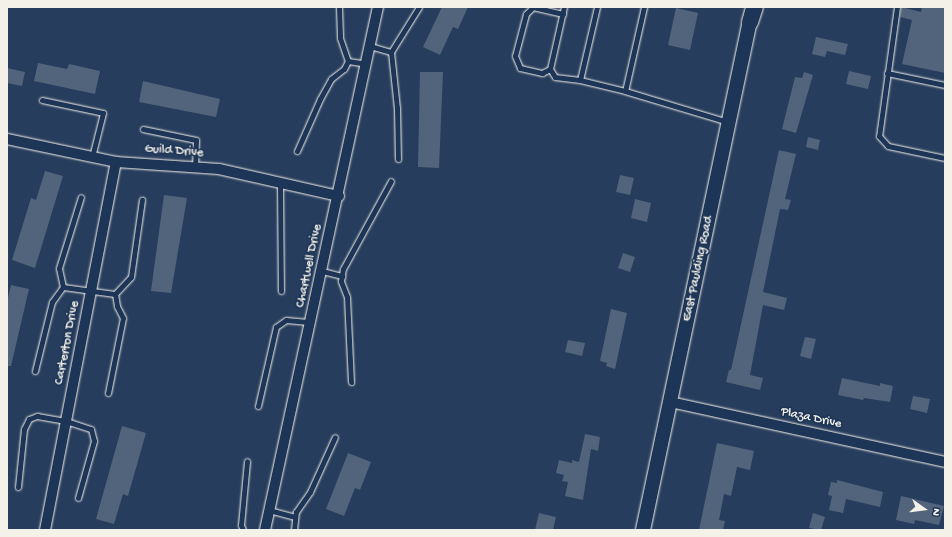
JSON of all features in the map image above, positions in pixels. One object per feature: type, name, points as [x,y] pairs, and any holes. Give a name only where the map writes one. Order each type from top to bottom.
[{"type":"main road","name":"East Paulding Road","points":[[643,530],[752,12]]},
{"type":"street","name":"Chartwell Drive","points":[[265,530],[339,196],[378,7]]},
{"type":"street","name":"Guild Drive","points":[[7,138],[116,162],[195,166],[339,196]]},
{"type":"street","name":"Carterton Drive","points":[[45,530],[116,162]]},
{"type":"street","name":"Plaza Drive","points":[[670,402],[945,462]]},
{"type":"lane","points":[[297,150],[320,99],[332,79],[344,69],[348,61],[340,38],[339,7]]},
{"type":"lane","points":[[398,159],[397,108],[391,52],[419,7]]},
{"type":"lane","points":[[550,69],[542,73],[520,68],[515,56],[526,14],[533,7],[562,14]]},
{"type":"lane","points":[[564,7],[550,69],[555,77],[580,80],[625,91],[729,122]]},
{"type":"lane","points":[[580,80],[597,7]]},
{"type":"lane","points":[[625,91],[644,7]]},
{"type":"lane","points":[[897,7],[879,136],[888,146],[945,158]]},
{"type":"lane","points":[[370,46],[391,52]]},
{"type":"lane","points":[[348,61],[366,64]]},
{"type":"lane","points":[[887,73],[945,85]]},
{"type":"lane","points":[[42,100],[103,114],[92,157]]},
{"type":"lane","points":[[143,129],[196,140],[195,166]]},
{"type":"lane","points":[[351,382],[347,297],[342,276],[343,269],[392,181]]},
{"type":"lane","points":[[280,184],[282,291]]},
{"type":"lane","points":[[34,371],[52,302],[63,287],[59,268],[81,197]]},
{"type":"lane","points":[[115,294],[131,277],[142,200]]},
{"type":"lane","points":[[322,271],[342,276]]},
{"type":"lane","points":[[63,287],[115,294]]},
{"type":"lane","points":[[108,393],[123,318],[117,306],[115,294]]},
{"type":"lane","points":[[258,406],[276,327],[286,320],[311,322]]},
{"type":"lane","points":[[18,487],[24,429],[29,419],[37,416],[66,421],[91,430],[94,441],[78,498]]},
{"type":"lane","points":[[294,530],[295,517],[310,492],[335,437]]},
{"type":"lane","points":[[242,530],[241,525],[246,461]]},
{"type":"lane","points":[[269,510],[295,517]]},
{"type":"building","points":[[442,7],[468,7],[458,29],[453,27],[440,55],[423,47]]},
{"type":"building","points":[[901,7],[921,12],[922,7],[945,7],[945,73],[902,64],[912,20],[900,17]]},
{"type":"building","points":[[676,8],[698,13],[690,50],[668,45]]},
{"type":"building","points":[[816,37],[848,44],[845,55],[827,51],[825,57],[812,54]]},
{"type":"building","points":[[38,63],[67,69],[69,64],[100,71],[95,94],[34,81]]},
{"type":"building","points":[[7,68],[25,72],[22,86],[7,83]]},
{"type":"building","points":[[849,71],[871,76],[868,89],[846,84]]},
{"type":"building","points":[[420,72],[443,72],[439,168],[418,167]]},
{"type":"building","points":[[804,72],[813,75],[796,133],[782,129],[795,77],[802,78]]},
{"type":"building","points":[[143,81],[220,99],[216,117],[139,102]]},
{"type":"building","points":[[808,137],[820,140],[818,150],[806,147]]},
{"type":"building","points":[[779,150],[796,154],[785,199],[791,200],[788,210],[780,209],[763,292],[787,298],[784,310],[763,305],[750,375],[763,378],[760,390],[726,382],[729,370],[731,370]]},
{"type":"building","points":[[45,171],[63,176],[35,268],[12,260],[31,198],[36,200]]},
{"type":"building","points":[[620,175],[634,178],[630,195],[616,192]]},
{"type":"building","points":[[164,195],[187,198],[171,293],[151,291]]},
{"type":"building","points":[[635,199],[651,203],[647,222],[631,218]]},
{"type":"building","points":[[623,253],[635,257],[630,272],[618,268]]},
{"type":"building","points":[[11,285],[29,289],[11,366],[7,366],[7,302]]},
{"type":"building","points":[[611,309],[627,313],[615,369],[606,366],[607,363],[600,361]]},
{"type":"building","points":[[805,337],[816,339],[811,359],[800,356]]},
{"type":"building","points":[[568,340],[585,343],[582,356],[565,352]]},
{"type":"building","points":[[842,378],[880,386],[880,383],[893,386],[890,402],[864,398],[863,400],[838,395]]},
{"type":"building","points":[[913,396],[930,399],[927,413],[910,409]]},
{"type":"building","points":[[122,426],[146,433],[128,496],[123,494],[114,524],[96,519]]},
{"type":"building","points":[[585,434],[600,437],[598,451],[591,449],[583,500],[565,496],[568,482],[562,481],[564,475],[556,473],[559,460],[572,463],[572,460],[579,462]]},
{"type":"building","points":[[717,443],[754,451],[750,470],[737,467],[731,496],[724,494],[719,520],[725,521],[723,530],[699,530]]},
{"type":"building","points":[[348,453],[371,462],[360,490],[355,488],[344,516],[326,509]]},
{"type":"building","points":[[837,480],[883,492],[880,507],[846,499],[843,513],[829,510],[832,496],[828,495],[831,482],[837,483]]},
{"type":"building","points":[[901,496],[944,506],[939,525],[915,520],[914,524],[896,520]]},
{"type":"building","points":[[539,513],[556,517],[553,530],[535,530]]},
{"type":"building","points":[[813,513],[825,517],[821,530],[809,528]]}]
